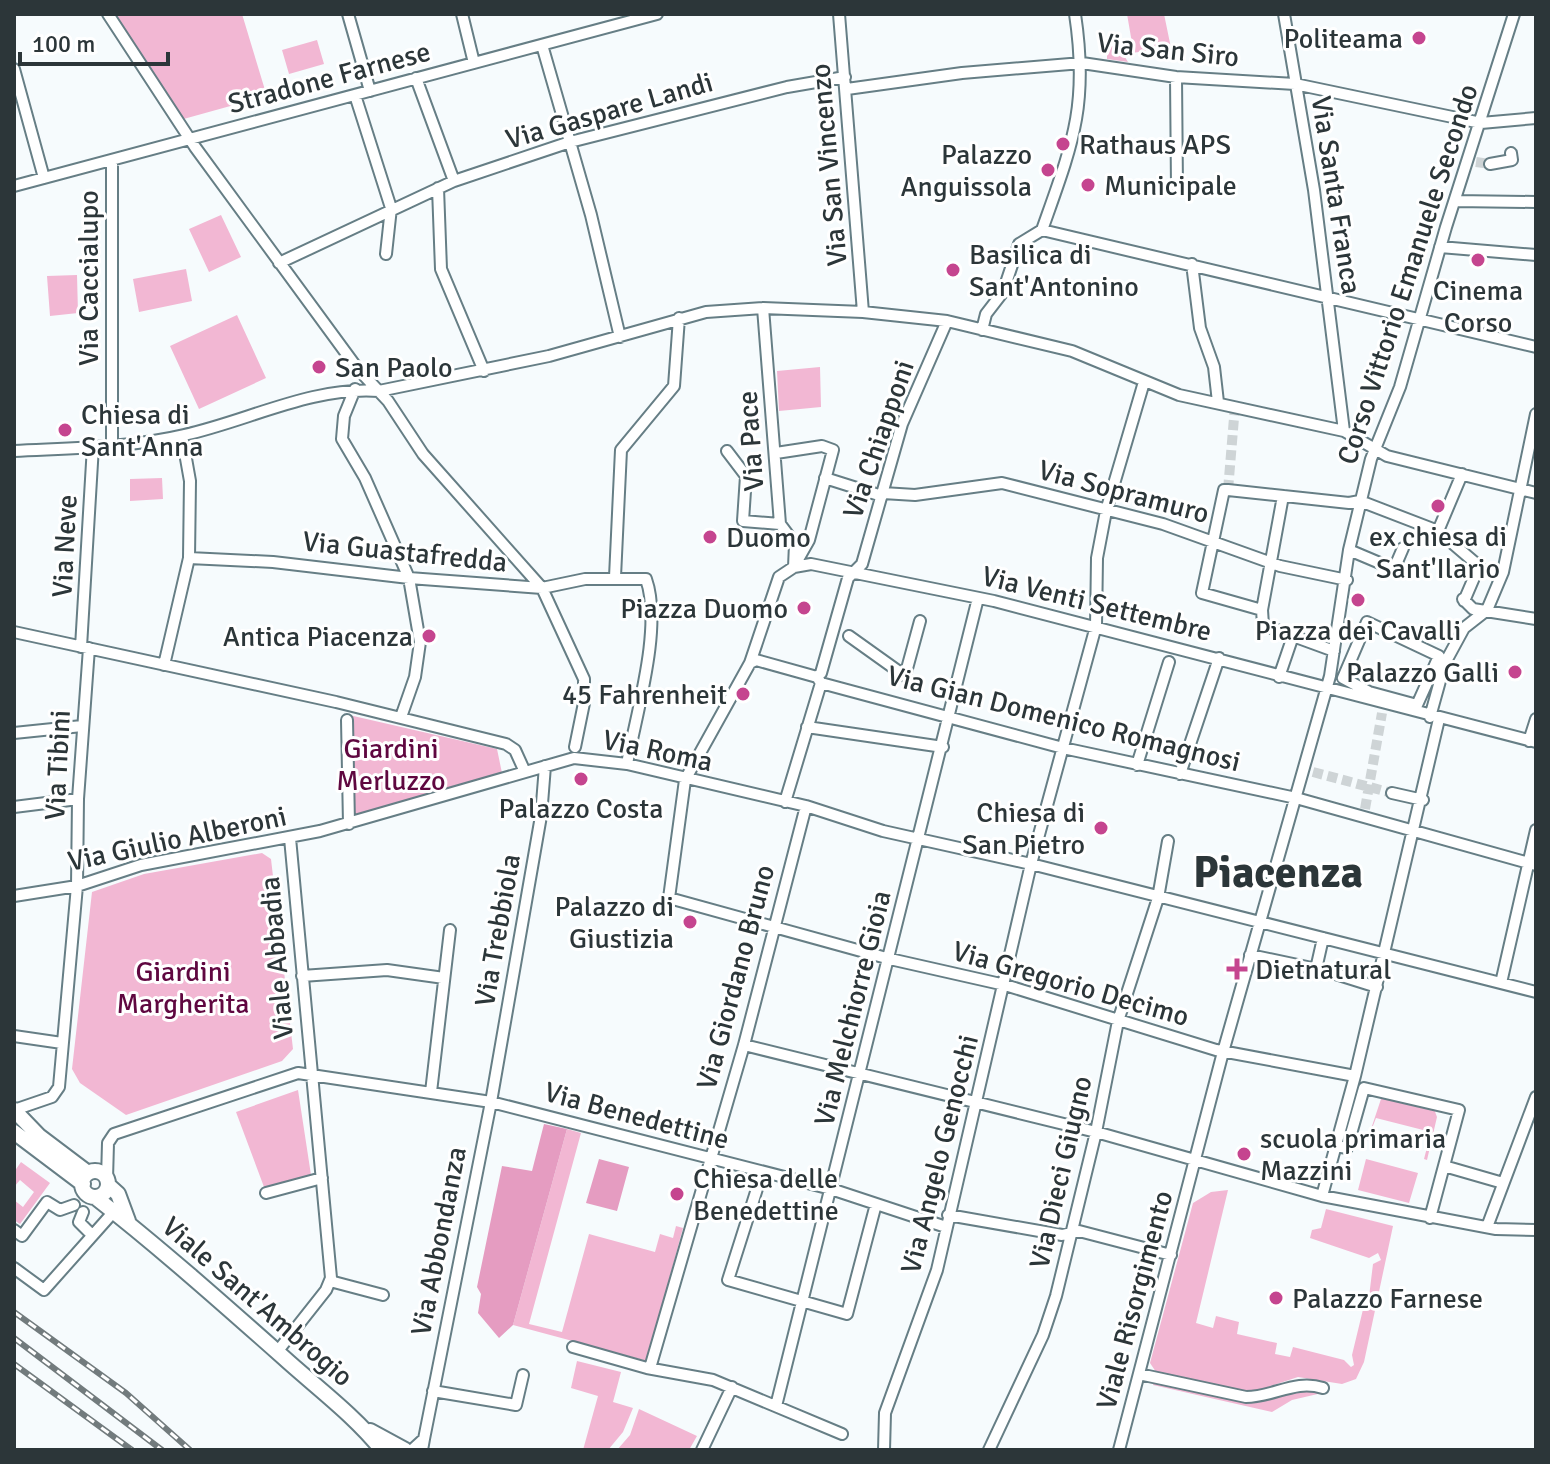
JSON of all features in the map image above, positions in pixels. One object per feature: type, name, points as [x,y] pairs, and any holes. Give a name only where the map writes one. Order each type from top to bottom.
[{"type":"main road","name":"Viale Sant'Ambrogio","points":[[16,1121],[85,1195],[128,1221],[353,1419],[382,1450]]},
{"type":"main road","points":[[99,1171],[108,1182],[105,1192],[85,1195],[99,1171]]},
{"type":"main road","name":"Viale Sant'Ambrogio","points":[[108,1182],[118,1194],[128,1221]]},
{"type":"main road","name":"Viale Sant'Ambrogio","points":[[353,1419],[405,1450]]},
{"type":"street","points":[[108,14],[189,139],[357,368],[379,391],[423,454],[542,588],[584,679],[575,747]]},
{"type":"street","points":[[348,14],[370,91]]},
{"type":"street","points":[[462,14],[474,63]]},
{"type":"street","name":"Stradone Farnese","points":[[14,186],[657,14]]},
{"type":"street","name":"Via San Vincenzo","points":[[839,14],[863,312]]},
{"type":"street","points":[[982,330],[986,314],[1003,292],[1019,244],[1042,230],[1074,139],[1082,63],[1075,14]]},
{"type":"street","name":"Via Santa Franca","points":[[1284,14],[1329,300],[1344,431]]},
{"type":"street","name":"Corso Vittorio Emanuele Secondo","points":[[1349,550],[1374,449],[1400,387],[1440,247],[1472,162],[1514,14]]},
{"type":"street","points":[[542,45],[620,337]]},
{"type":"street","name":"Via San Siro","points":[[846,83],[1082,63],[1176,77],[1295,84],[1481,123],[1536,118]]},
{"type":"street","points":[[14,69],[44,178]]},
{"type":"street","points":[[1176,77],[1177,188]]},
{"type":"street","points":[[416,78],[454,181]]},
{"type":"street","name":"Via Gaspare Landi","points":[[279,263],[454,181],[570,142],[787,87],[846,83]]},
{"type":"street","points":[[355,95],[391,208],[386,254]]},
{"type":"street","points":[[1490,164],[1512,160],[1511,153]]},
{"type":"street","name":"Via Caccialupo","points":[[112,160],[112,444]]},
{"type":"street","points":[[438,188],[441,269],[484,371]]},
{"type":"street","points":[[1455,201],[1536,202]]},
{"type":"street","points":[[1042,230],[1536,347]]},
{"type":"street","points":[[1440,247],[1536,255]]},
{"type":"street","points":[[1192,264],[1200,328],[1214,367],[1218,402]]},
{"type":"street","points":[[14,451],[182,436],[355,389],[379,391],[484,371],[620,337],[679,318],[706,312],[763,308],[863,312],[947,321],[1072,351],[1179,395],[1344,431],[1387,456],[1536,493]]},
{"type":"street","name":"Via Pace","points":[[763,308],[780,524],[795,544],[794,567]]},
{"type":"street","points":[[627,764],[647,658],[652,596],[646,579],[615,577],[621,450],[674,386],[679,318]]},
{"type":"street","name":"Via Chiapponi","points":[[855,572],[862,564],[902,424],[947,321]]},
{"type":"street","name":"Via Angelo Genocchi","points":[[884,1450],[885,1413],[925,1309],[973,1103],[1005,985],[1031,864],[1096,626],[1097,558],[1106,511],[1144,382]]},
{"type":"street","points":[[355,389],[344,416],[342,439],[365,478],[409,578],[420,642],[415,677],[401,717]]},
{"type":"street","points":[[1322,1196],[1423,800],[1445,663],[1464,628],[1487,610],[1503,572],[1518,488],[1536,414]]},
{"type":"street","points":[[164,665],[189,558],[190,481],[182,436]]},
{"type":"street","name":"Via Neve","points":[[85,648],[93,446]]},
{"type":"street","points":[[776,453],[830,447],[833,450],[809,540],[794,567]]},
{"type":"street","points":[[727,451],[746,476],[743,521],[780,524]]},
{"type":"street","points":[[1438,531],[1462,474]]},
{"type":"street","name":"Via Sopramuro","points":[[825,478],[883,494],[915,495],[1002,483],[1213,540],[1271,562],[1347,580]]},
{"type":"street","points":[[1262,610],[1202,593],[1224,490],[1360,501],[1408,537],[1438,531]]},
{"type":"street","points":[[1283,496],[1262,610],[1263,625],[1334,651]]},
{"type":"street","points":[[1438,531],[1479,566],[1464,600],[1473,609],[1536,619]]},
{"type":"street","points":[[1408,537],[1394,569],[1349,550],[1347,580],[1326,688],[1383,708],[1533,742],[1536,719]]},
{"type":"street","name":"Via Guastafredda","points":[[189,558],[273,562],[409,578],[542,588],[585,579],[615,577]]},
{"type":"street","points":[[685,780],[750,663],[779,577],[794,567],[811,564],[855,572]]},
{"type":"street","points":[[785,802],[821,673],[841,632],[848,578],[855,572]]},
{"type":"street","name":"Via Venti Settembre","points":[[855,572],[977,602],[1096,626],[1172,655],[1219,658],[1326,688]]},
{"type":"street","name":"Via Melchiorre Gioia","points":[[776,1406],[977,602]]},
{"type":"street","points":[[841,632],[905,676],[920,621]]},
{"type":"street","points":[[1367,622],[1439,656],[1417,705],[1369,692],[1343,678],[1367,622]]},
{"type":"street","points":[[14,632],[401,717],[510,746],[525,772]]},
{"type":"street","points":[[1279,677],[1293,636]]},
{"type":"street","name":"Via Tibini","points":[[16,1121],[57,1092],[77,886],[85,648]]},
{"type":"street","points":[[1137,765],[1172,655]]},
{"type":"street","points":[[1180,774],[1219,658]]},
{"type":"street","points":[[750,663],[756,660],[819,680]]},
{"type":"street","name":"Via Gian Domenico Romagnosi","points":[[819,680],[950,719],[1063,748],[1364,813],[1531,864]]},
{"type":"street","name":"Viale Risorgimento","points":[[1119,1450],[1250,955],[1296,798],[1308,771],[1326,688]]},
{"type":"street","points":[[347,720],[349,824]]},
{"type":"street","points":[[14,733],[82,726]]},
{"type":"street","points":[[807,727],[943,747]]},
{"type":"street","name":"Via Roma","points":[[525,772],[574,758],[627,764],[806,806],[919,839],[1031,864],[1536,992]]},
{"type":"street","name":"Via Trebbiola","points":[[491,1102],[541,816],[545,766]]},
{"type":"street","name":"Via Giulio Alberoni","points":[[14,896],[77,886],[141,865],[349,824],[525,772]]},
{"type":"street","name":"Via Gregorio Decimo","points":[[685,780],[669,898],[890,959],[1005,985],[1223,1052],[1355,1076]]},
{"type":"street","points":[[1392,793],[1423,800]]},
{"type":"street","points":[[14,807],[78,799]]},
{"type":"street","name":"Via Giordano Bruno","points":[[650,1368],[708,1160],[744,1045],[806,806]]},
{"type":"street","points":[[1501,983],[1531,864],[1536,830]]},
{"type":"street","name":"Viale Abbadia","points":[[290,838],[330,1281]]},
{"type":"street","name":"Via Dieci Giugno","points":[[989,1450],[1043,1335],[1096,1132],[1118,1021],[1158,898],[1168,841]]},
{"type":"street","points":[[431,1092],[450,930]]},
{"type":"street","points":[[1316,969],[1323,938]]},
{"type":"street","points":[[1250,955],[1316,969],[1377,987]]},
{"type":"street","points":[[302,976],[387,970],[444,978]]},
{"type":"street","points":[[14,1036],[62,1043]]},
{"type":"street","points":[[744,1045],[1096,1132],[1322,1196],[1430,1218],[1487,1227],[1536,1230]]},
{"type":"street","name":"Via Benedettine","points":[[108,1182],[108,1143],[114,1134],[298,1073],[491,1102],[831,1189],[946,1227]]},
{"type":"street","points":[[1336,1146],[1347,1148],[1364,1088],[1459,1110],[1430,1218]]},
{"type":"street","points":[[1487,1227],[1503,1183],[1531,1124],[1536,1097]]},
{"type":"street","name":"Via Abbondanza","points":[[412,1450],[423,1444],[491,1102]]},
{"type":"street","points":[[1444,1166],[1503,1183]]},
{"type":"street","points":[[762,1173],[728,1280],[847,1314],[876,1204]]},
{"type":"street","points":[[266,1193],[322,1178]]},
{"type":"street","points":[[14,1230],[22,1236],[47,1202],[60,1210],[85,1195]]},
{"type":"street","points":[[85,1195],[79,1222],[92,1235]]},
{"type":"street","points":[[948,1215],[1062,1235],[1079,1231],[1171,1255]]},
{"type":"street","points":[[14,1268],[44,1290],[109,1217]]},
{"type":"street","points":[[277,1352],[330,1281],[383,1295]]},
{"type":"street","points":[[573,1347],[732,1387],[842,1434]]},
{"type":"street","points":[[1139,1374],[1246,1397],[1261,1397],[1295,1384],[1323,1388]]},
{"type":"street","points":[[433,1391],[516,1405],[523,1375]]},
{"type":"street","points":[[702,1450],[732,1387]]},
{"type":"green space","points":[[116,14],[242,14],[265,90],[232,97],[234,105],[180,120]]},
{"type":"green space","points":[[1127,14],[1164,14],[1171,48],[1123,54],[1128,62],[1107,59],[1107,47],[1132,43]]},
{"type":"green space","points":[[317,40],[324,64],[289,74],[282,50]]},
{"type":"green space","points":[[221,215],[241,257],[209,272],[189,229]]},
{"type":"green space","points":[[186,269],[192,301],[139,312],[133,279]]},
{"type":"green space","points":[[77,275],[78,313],[50,316],[47,276]]},
{"type":"green space","points":[[237,315],[266,378],[199,409],[170,346]]},
{"type":"green space","points":[[820,367],[821,407],[779,411],[777,371]]},
{"type":"green space","points":[[162,478],[163,499],[130,501],[130,479]]},
{"type":"green space","name":"Giardini Merluzzo","points":[[349,715],[497,749],[502,773],[351,817]]},
{"type":"green space","name":"Giardini Margherita","points":[[262,853],[271,859],[293,1049],[282,1061],[126,1115],[80,1083],[72,1069],[92,892],[144,874]]},
{"type":"green space","points":[[298,1090],[311,1175],[264,1187],[236,1112]]},
{"type":"green space","points":[[1382,1096],[1434,1109],[1437,1117],[1427,1160],[1424,1159],[1431,1132],[1376,1118],[1366,1144]]},
{"type":"green space","points":[[567,1129],[581,1133],[529,1324],[562,1332],[589,1234],[655,1252],[660,1234],[673,1238],[676,1226],[683,1228],[647,1361],[513,1325]]},
{"type":"green space","points":[[1366,1159],[1418,1173],[1409,1203],[1358,1190]]},
{"type":"green space","points":[[21,1162],[50,1183],[20,1224],[14,1220],[14,1200],[23,1207],[34,1192],[20,1180],[14,1187],[14,1172]]},
{"type":"green space","points":[[1228,1190],[1196,1323],[1213,1328],[1216,1316],[1239,1322],[1237,1334],[1277,1343],[1275,1354],[1290,1357],[1293,1347],[1344,1360],[1351,1367],[1354,1365],[1352,1355],[1366,1297],[1369,1297],[1373,1264],[1381,1260],[1378,1253],[1369,1258],[1310,1238],[1312,1230],[1321,1228],[1326,1209],[1393,1226],[1364,1362],[1356,1379],[1342,1384],[1298,1377],[1250,1393],[1156,1372],[1150,1363],[1193,1203],[1211,1192]]},
{"type":"green space","points":[[577,1361],[621,1372],[613,1402],[633,1408],[623,1432],[608,1450],[583,1450],[598,1396],[571,1388]]},
{"type":"green space","points":[[1154,1382],[1257,1403],[1296,1389],[1322,1393],[1292,1400],[1272,1412],[1153,1385]]},
{"type":"green space","points":[[639,1409],[697,1436],[689,1450],[617,1450],[630,1435]]},
{"type":"shaded area","points":[[544,1124],[567,1129],[513,1325],[499,1338],[478,1313],[481,1294],[477,1287],[502,1166],[532,1171]]},
{"type":"shaded area","points":[[599,1159],[629,1167],[617,1211],[586,1203]]},
{"type":"tunnel","points":[[1476,162],[1490,164]]},
{"type":"tunnel","points":[[1228,490],[1235,406]]},
{"type":"tunnel","points":[[1408,539],[1411,532]]},
{"type":"tunnel","points":[[1365,809],[1382,713]]},
{"type":"tunnel","points":[[1313,772],[1392,793]]},
{"type":"railway","points":[[14,1312],[126,1393],[190,1450]]},
{"type":"railway","points":[[14,1338],[162,1450]]},
{"type":"railway","points":[[14,1364],[132,1450]]},
{"type":"place","name":"Politeama","points":[[1419,38]]},
{"type":"place","name":"Rathaus APS","points":[[1063,144]]},
{"type":"place","name":"Palazzo Anguissola","points":[[1048,170]]},
{"type":"place","name":"Municipale","points":[[1088,185]]},
{"type":"place","name":"Cinema Corso","points":[[1478,260]]},
{"type":"place","name":"Basilica di Sant'Antonino","points":[[953,270]]},
{"type":"place","name":"San Paolo","points":[[319,367]]},
{"type":"place","name":"Chiesa di Sant'Anna","points":[[65,430]]},
{"type":"place","name":"ex chiesa di Sant'Ilario","points":[[1438,506]]},
{"type":"place","name":"Duomo","points":[[710,537]]},
{"type":"place","name":"Piazza dei Cavalli","points":[[1358,600]]},
{"type":"place","name":"Piazza Duomo","points":[[804,608]]},
{"type":"place","name":"Antica Piacenza","points":[[429,636]]},
{"type":"place","name":"Palazzo Galli","points":[[1515,672]]},
{"type":"place","name":"45 Fahrenheit","points":[[743,694]]},
{"type":"place","name":"Palazzo Costa","points":[[581,779]]},
{"type":"place","name":"Chiesa di San Pietro","points":[[1101,828]]},
{"type":"place","name":"Palazzo di Giustizia","points":[[690,922]]},
{"type":"place","name":"Dietnatural","points":[[1237,969]]},
{"type":"place","name":"scuola primaria Mazzini","points":[[1244,1154]]},
{"type":"place","name":"Chiesa delle Benedettine","points":[[677,1194]]},
{"type":"place","name":"Palazzo Farnese","points":[[1276,1298]]},
{"type":"district","name":"Piacenza","points":[[1278,872]]}]
